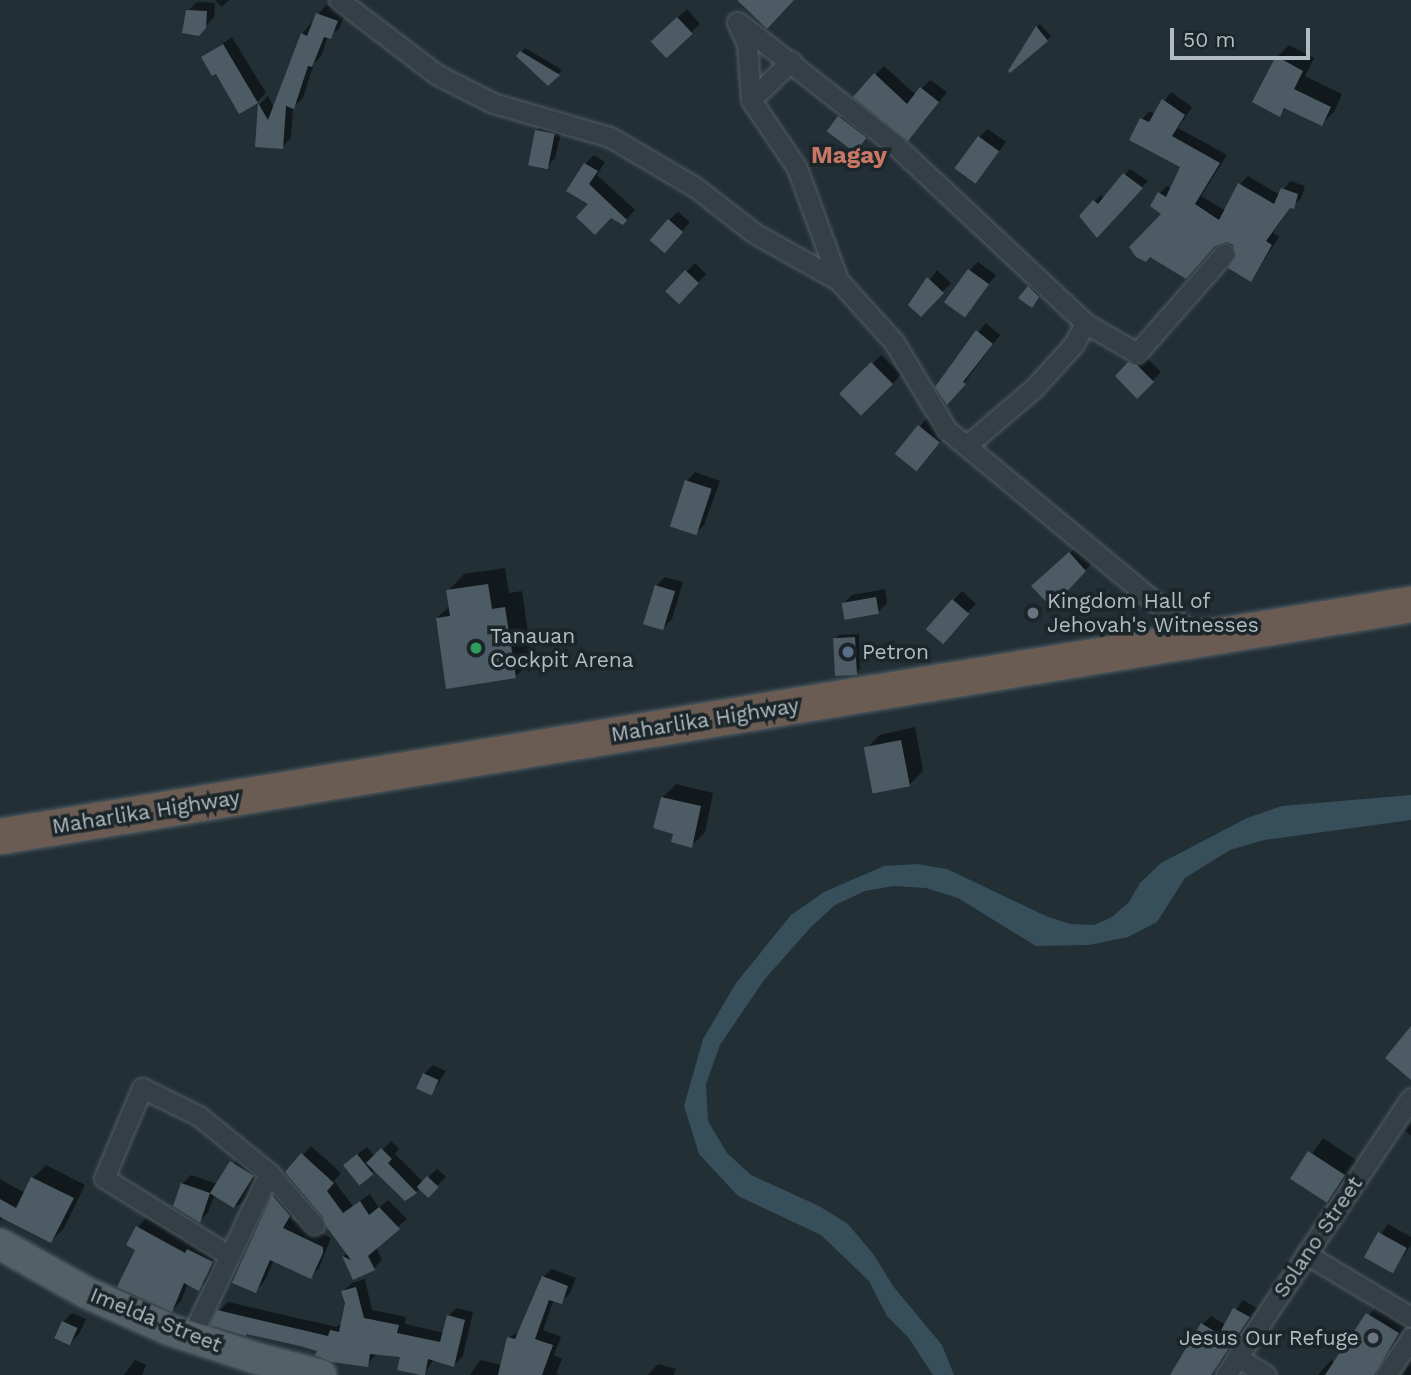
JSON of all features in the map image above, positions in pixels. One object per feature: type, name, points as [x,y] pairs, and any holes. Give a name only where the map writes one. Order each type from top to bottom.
[{"type":"highway","name":"Maharlika Highway","points":[[0,836],[1411,604]]},
{"type":"main road","name":"Imelda Street","points":[[0,1244],[87,1293],[191,1337],[255,1359],[321,1375]]},
{"type":"street","points":[[339,0],[436,75],[493,103],[610,137],[695,187],[754,233],[838,279],[894,342],[947,430],[1200,639]]},
{"type":"street","points":[[838,279],[797,168],[751,100],[747,44],[737,22],[791,61],[894,144],[1085,323],[1137,353],[1224,254]]},
{"type":"street","points":[[751,100],[791,61]]},
{"type":"street","points":[[967,446],[1034,388],[1074,344],[1085,323]]},
{"type":"street","points":[[230,1256],[104,1178],[142,1088],[199,1116],[269,1174],[314,1225]]},
{"type":"street","name":"Solano Street","points":[[1226,1375],[1411,1098]]},
{"type":"street","points":[[191,1337],[269,1174]]},
{"type":"street","points":[[1307,1254],[1411,1317]]},
{"type":"street","points":[[1386,1375],[1411,1338]]},
{"type":"street","points":[[1237,1357],[1266,1375]]},
{"type":"water","points":[[1411,795],[1411,820],[1264,840],[1230,850],[1185,878],[1157,922],[1128,937],[1089,945],[1036,946],[958,898],[926,888],[893,886],[865,891],[835,905],[811,927],[764,980],[720,1045],[706,1084],[708,1121],[727,1153],[751,1175],[819,1206],[848,1224],[874,1255],[893,1286],[942,1345],[954,1375],[933,1375],[908,1337],[887,1316],[869,1281],[821,1235],[738,1196],[699,1154],[684,1106],[703,1039],[736,983],[791,915],[824,892],[884,866],[917,864],[947,869],[1048,917],[1071,924],[1094,925],[1112,917],[1129,902],[1140,883],[1161,863],[1247,818],[1282,806]]},
{"type":"building","points":[[737,0],[794,0],[767,29]]},
{"type":"building","points":[[186,10],[207,11],[206,28],[199,36],[182,33]]},
{"type":"building","points":[[316,13],[338,21],[331,39],[324,37],[312,67],[308,66],[294,109],[286,106],[283,149],[255,147],[258,103],[268,120],[301,33],[307,36]]},
{"type":"building","points":[[677,17],[693,34],[666,58],[651,42]]},
{"type":"building","points":[[1036,26],[1048,41],[1010,73],[1008,71]]},
{"type":"building","points":[[223,44],[258,103],[239,114],[216,74],[212,76],[201,57]]},
{"type":"building","points":[[520,51],[560,75],[548,86],[516,56]]},
{"type":"building","points":[[1276,56],[1303,71],[1294,89],[1331,107],[1322,126],[1284,108],[1280,117],[1252,102]]},
{"type":"building","points":[[874,73],[907,104],[920,87],[939,102],[908,141],[853,97]]},
{"type":"building","points":[[1162,99],[1185,115],[1172,136],[1220,163],[1195,204],[1219,220],[1238,183],[1274,204],[1281,188],[1298,194],[1294,209],[1290,208],[1266,241],[1272,245],[1251,282],[1228,268],[1236,256],[1233,245],[1227,242],[1215,246],[1186,279],[1150,257],[1146,262],[1136,257],[1129,247],[1161,214],[1150,206],[1158,192],[1166,197],[1180,167],[1129,140],[1140,118],[1149,122]]},
{"type":"building","points":[[838,116],[867,138],[855,153],[827,131]]},
{"type":"building","points":[[535,130],[555,134],[548,169],[528,165]]},
{"type":"building","points":[[978,136],[999,151],[976,184],[954,168]]},
{"type":"building","points":[[584,163],[598,171],[589,184],[627,220],[623,225],[611,218],[595,235],[576,217],[588,204],[566,191]]},
{"type":"building","points":[[1123,173],[1143,188],[1097,238],[1079,216],[1093,200],[1098,204]]},
{"type":"building","points":[[668,219],[683,232],[665,253],[650,240]]},
{"type":"building","points":[[968,269],[989,284],[965,317],[944,302]]},
{"type":"building","points":[[685,270],[699,283],[679,304],[665,291]]},
{"type":"building","points":[[927,277],[944,293],[921,317],[908,305]]},
{"type":"building","points":[[1028,286],[1039,297],[1032,308],[1018,298]]},
{"type":"building","points":[[976,330],[993,344],[963,382],[966,384],[947,405],[935,387]]},
{"type":"building","points":[[871,362],[893,384],[861,416],[839,394]]},
{"type":"building","points":[[1128,362],[1137,365],[1154,382],[1137,399],[1115,376]]},
{"type":"building","points":[[918,425],[940,443],[916,471],[895,454]]},
{"type":"building","points":[[685,480],[712,489],[696,535],[670,527]]},
{"type":"building","points":[[1069,552],[1086,571],[1052,608],[1031,586]]},
{"type":"building","name":"Tanauan Cockpit Arena","points":[[488,584],[492,609],[505,607],[516,678],[446,689],[436,618],[450,616],[446,590]]},
{"type":"building","points":[[655,585],[675,591],[663,630],[643,624]]},
{"type":"building","points":[[876,597],[879,614],[844,620],[842,603]]},
{"type":"building","points":[[952,599],[969,614],[943,644],[926,629]]},
{"type":"building","points":[[855,637],[857,675],[835,676],[833,638]]},
{"type":"building","points":[[901,740],[910,786],[873,793],[864,747]]},
{"type":"building","points":[[661,797],[701,806],[692,848],[671,842],[673,834],[653,828]]},
{"type":"building","points":[[1411,1026],[1411,1080],[1385,1058]]},
{"type":"building","points":[[423,1073],[439,1080],[432,1095],[416,1089]]},
{"type":"building","points":[[381,1148],[392,1159],[388,1163],[417,1193],[405,1201],[366,1163]]},
{"type":"building","points":[[1308,1151],[1345,1175],[1327,1203],[1290,1179]]},
{"type":"building","points":[[301,1153],[334,1183],[327,1191],[343,1213],[360,1201],[369,1215],[379,1207],[400,1229],[368,1256],[375,1270],[353,1280],[342,1256],[351,1260],[326,1226],[323,1217],[285,1172]]},
{"type":"building","points":[[357,1154],[373,1174],[359,1186],[343,1165]]},
{"type":"building","points":[[230,1161],[254,1176],[234,1208],[210,1193]]},
{"type":"building","points":[[427,1176],[439,1187],[428,1198],[417,1187]]},
{"type":"building","points":[[31,1177],[74,1198],[51,1243],[0,1217],[0,1199],[16,1208]]},
{"type":"building","points":[[181,1183],[210,1193],[200,1223],[173,1206]]},
{"type":"building","points":[[272,1195],[290,1216],[283,1228],[323,1247],[323,1253],[311,1279],[270,1260],[256,1293],[232,1283]]},
{"type":"building","points":[[136,1226],[185,1253],[187,1249],[213,1262],[199,1291],[184,1283],[172,1312],[117,1287],[135,1250],[126,1245]]},
{"type":"building","points":[[1378,1232],[1407,1248],[1393,1273],[1364,1257]]},
{"type":"building","points":[[542,1276],[568,1286],[562,1304],[549,1300],[535,1339],[553,1345],[542,1375],[498,1375],[507,1337],[515,1339]]},
{"type":"building","points":[[356,1287],[364,1318],[399,1325],[397,1333],[440,1342],[447,1315],[465,1320],[454,1367],[428,1359],[425,1375],[421,1375],[397,1370],[400,1357],[370,1354],[368,1367],[332,1362],[315,1355],[317,1351],[246,1336],[210,1325],[217,1310],[328,1336],[330,1330],[339,1332],[345,1303],[341,1291]]},
{"type":"building","points":[[1233,1308],[1250,1317],[1211,1375],[1170,1375],[1201,1323],[1219,1334]]},
{"type":"building","points":[[1366,1313],[1399,1333],[1374,1375],[1325,1375]]},
{"type":"building","points":[[62,1321],[78,1328],[70,1345],[54,1338]]},
{"type":"place","name":"Kingdom Hall of Jehovah's Witnesses","points":[[1033,613]]},
{"type":"place","name":"Tanauan Cockpit Arena","points":[[476,648]]},
{"type":"place","name":"Petron","points":[[848,652]]},
{"type":"place","name":"Jesus Our Refuge","points":[[1373,1338]]},
{"type":"district","name":"Magay","points":[[849,156]]}]
